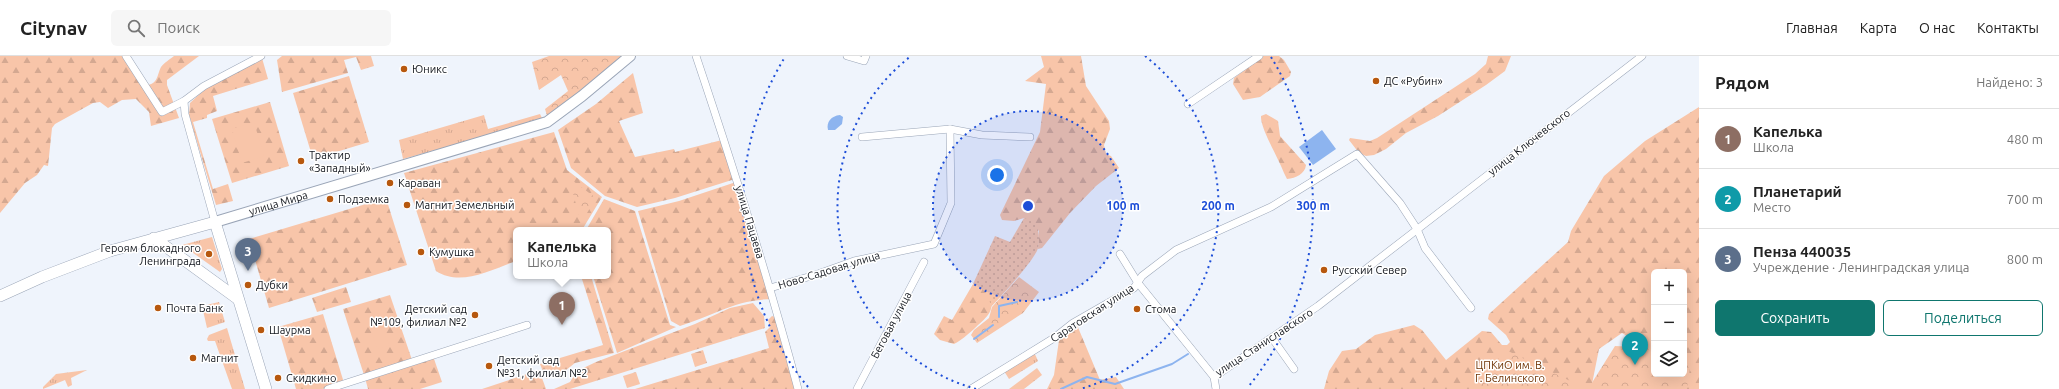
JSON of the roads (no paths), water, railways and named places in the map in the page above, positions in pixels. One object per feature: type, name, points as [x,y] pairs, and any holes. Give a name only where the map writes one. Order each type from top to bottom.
[{"type":"main road","name":"улица Мира","points":[[0,296],[74,264],[154,238],[215,222],[547,122],[558,116],[630,56]]},
{"type":"main road","points":[[215,222],[266,389]]},
{"type":"main road","points":[[154,238],[238,299]]},
{"type":"main road","points":[[212,280],[225,284],[230,280],[231,273]]},
{"type":"street","points":[[126,56],[162,112],[184,101],[204,86],[261,56]]},
{"type":"street","name":"улица Пацаева","points":[[696,56],[770,288],[798,389]]},
{"type":"street","points":[[847,56],[864,61],[866,56]]},
{"type":"street","points":[[1188,104],[1259,56]]},
{"type":"street","name":"улица Ключевского","points":[[1417,229],[1642,56]]},
{"type":"street","points":[[184,101],[185,114],[215,222]]},
{"type":"street","points":[[862,137],[950,129],[982,135],[1030,137]]},
{"type":"street","name":"Ново-Садовая улица","points":[[770,288],[815,276],[854,261],[934,244],[951,203],[950,129]]},
{"type":"street","name":"Саратовская улица","points":[[970,389],[1054,338],[1073,323],[1134,288],[1142,276],[1176,250],[1271,207],[1357,154],[1400,203],[1417,229]]},
{"type":"street","points":[[1417,229],[1425,248],[1471,308]]},
{"type":"street","name":"улица Станиславского","points":[[1120,254],[1138,283],[1214,377],[1318,306],[1417,229]]},
{"type":"street","name":"Беговая улица","points":[[857,389],[924,262]]},
{"type":"street","points":[[328,389],[527,326]]},
{"type":"street","points":[[1272,338],[1294,369]]},
{"type":"street","points":[[1214,377],[1216,389]]},
{"type":"water","points":[[840,115],[843,117],[842,124],[835,130],[828,130],[830,120]]},
{"type":"water","points":[[1322,130],[1336,149],[1313,165],[1299,147]]},
{"type":"waterway","points":[[999,317],[999,306],[1017,302]]},
{"type":"waterway","points":[[974,339],[993,325]]},
{"type":"waterway","points":[[1061,389],[1087,377],[1115,384],[1172,364],[1188,354]]},
{"type":"place","name":"Юникс","points":[[404,69]]},
{"type":"place","name":"ДС «Рубин»","points":[[1376,81]]},
{"type":"place","name":"Трактир «Западный»","points":[[301,161]]},
{"type":"place","name":"Караван","points":[[390,183]]},
{"type":"place","name":"Подземка","points":[[330,199]]},
{"type":"place","name":"Магнит Земельный","points":[[407,205]]},
{"type":"place","name":"Кумушка","points":[[421,252]]},
{"type":"place","name":"Героям блокадного Ленинграда","points":[[209,254]]},
{"type":"place","name":"Русский Север","points":[[1324,270]]},
{"type":"place","name":"Пенза 440035","points":[[248,271]]},
{"type":"place","name":"Дубки","points":[[248,285]]},
{"type":"place","name":"Почта Банк","points":[[158,308]]},
{"type":"place","name":"Стома","points":[[1137,309]]},
{"type":"place","name":"Детский сад №109, филиал №2","points":[[475,315]]},
{"type":"place","name":"Капелька","points":[[562,325]]},
{"type":"place","name":"Шаурма","points":[[261,330]]},
{"type":"place","name":"Магнит","points":[[193,358]]},
{"type":"place","name":"Планетарий","points":[[1635,365]]},
{"type":"place","name":"Детский сад №31, филиал №2","points":[[489,366]]},
{"type":"place","name":"Скидкино","points":[[278,378]]},
{"type":"park label","name":"ЦПКиО им. В. Г. Белинского","points":[[1510,371]]}]
